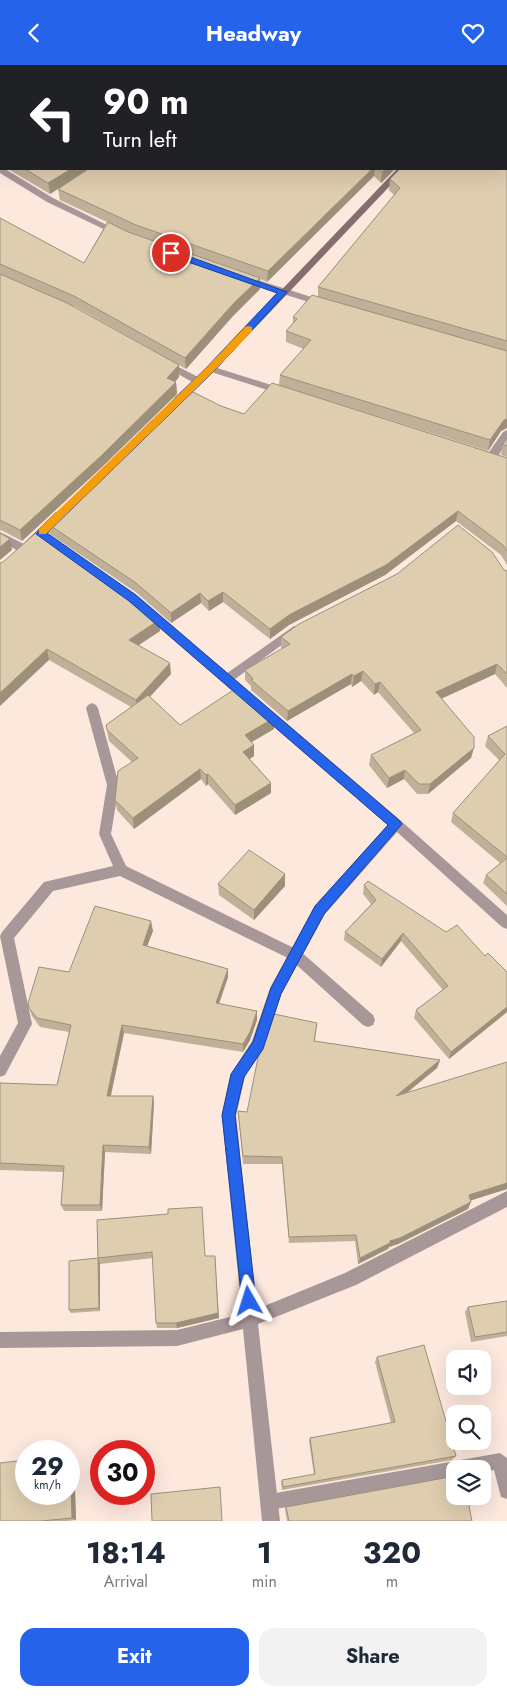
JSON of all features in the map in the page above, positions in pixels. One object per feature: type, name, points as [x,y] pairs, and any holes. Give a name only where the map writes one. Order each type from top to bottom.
[{"type":"street","points":[[2,170],[134,240]]},
{"type":"street","points":[[170,409],[211,369],[282,292],[401,170]]},
{"type":"street","points":[[236,276],[329,306]]},
{"type":"street","points":[[156,358],[198,381]]},
{"type":"street","points":[[211,369],[295,396]]},
{"type":"street","points":[[491,458],[507,434]]},
{"type":"street","points":[[0,536],[21,552],[44,536],[69,506]]},
{"type":"street","points":[[140,604],[396,824],[507,923]]},
{"type":"street","points":[[227,679],[303,625]]},
{"type":"street","points":[[92,708],[113,785],[104,834],[121,870]]},
{"type":"street","points":[[271,1521],[229,1115],[238,1074],[258,1045],[275,992],[320,910],[396,824]]},
{"type":"street","points":[[0,1070],[25,1025],[4,934],[49,886],[121,870],[295,955],[368,1020]]},
{"type":"street","points":[[0,1340],[177,1338],[251,1319],[350,1279],[507,1199]]},
{"type":"street","points":[[491,1463],[500,1461],[507,1491]]},
{"type":"street","points":[[270,1502],[446,1471]]},
{"type":"building","points":[[27,170],[69,170],[48,183]]},
{"type":"building","points":[[86,170],[371,170],[268,271],[136,225],[58,189]]},
{"type":"building","points":[[399,170],[507,170],[507,341],[318,287],[400,188],[390,179]]},
{"type":"building","points":[[0,218],[84,263],[108,222],[128,232],[260,278],[233,304],[185,358],[74,296],[0,264]]},
{"type":"building","points":[[0,274],[67,303],[179,365],[167,378],[176,382],[101,456],[20,530],[0,520]]},
{"type":"building","points":[[312,295],[507,351],[507,419],[504,420],[490,440],[280,375],[311,340],[286,331],[297,319],[293,317]]},
{"type":"building","points":[[272,383],[507,458],[507,551],[503,545],[458,511],[386,565],[289,615],[270,629],[223,592],[208,601],[200,593],[171,613],[136,583],[48,524],[187,389],[221,406],[244,414]]},
{"type":"building","points":[[507,438],[507,446],[503,444]]},
{"type":"building","points":[[458,525],[492,552],[504,570],[507,571],[507,674],[497,664],[436,692],[474,737],[474,748],[430,784],[419,784],[405,770],[389,778],[371,755],[421,730],[380,682],[375,684],[363,671],[354,676],[352,674],[288,711],[251,680],[253,679],[245,670],[290,644],[281,637],[299,624],[397,574]]},
{"type":"building","points":[[38,531],[126,592],[159,620],[129,640],[170,663],[136,700],[47,649],[0,693],[0,563]]},
{"type":"building","points":[[0,533],[10,539],[0,547]]},
{"type":"building","points":[[238,687],[274,718],[245,735],[254,745],[243,752],[271,783],[235,805],[208,774],[206,775],[200,769],[133,818],[115,800],[118,771],[138,758],[107,730],[106,725],[148,695],[180,725]]},
{"type":"building","points":[[507,726],[507,857],[453,813],[505,754],[488,736]]},
{"type":"building","points":[[249,850],[285,874],[254,910],[218,884]]},
{"type":"building","points":[[507,858],[507,894],[486,875]]},
{"type":"building","points":[[368,881],[446,932],[457,925],[485,956],[488,953],[507,972],[507,1007],[451,1052],[416,1010],[448,986],[403,933],[382,959],[345,932],[376,900],[364,885]]},
{"type":"building","points":[[95,906],[151,921],[143,945],[228,969],[216,1003],[257,1011],[250,1032],[243,1044],[122,1025],[107,1096],[153,1096],[149,1147],[103,1145],[100,1205],[61,1205],[64,1166],[0,1163],[0,1083],[57,1085],[71,1025],[37,1018],[29,1008],[28,1003],[39,967],[69,972]]},
{"type":"building","points":[[274,1014],[317,1023],[314,1041],[440,1060],[396,1096],[507,1062],[507,1183],[469,1195],[471,1202],[400,1238],[390,1241],[390,1243],[360,1258],[356,1235],[289,1237],[282,1157],[243,1156],[238,1111],[247,1112],[260,1048],[265,1041]]},
{"type":"building","points":[[202,1207],[205,1256],[215,1256],[218,1313],[176,1323],[156,1323],[152,1252],[98,1258],[97,1220],[168,1214],[168,1209]]},
{"type":"building","points":[[98,1258],[99,1308],[69,1310],[69,1261]]},
{"type":"building","points":[[507,1301],[507,1332],[475,1337],[468,1307]]},
{"type":"building","points":[[424,1345],[446,1421],[446,1450],[454,1450],[456,1456],[283,1487],[282,1480],[315,1474],[310,1438],[395,1422],[377,1357]]},
{"type":"building","points":[[15,1461],[15,1505],[72,1505],[72,1518],[41,1521],[0,1521],[0,1463]]},
{"type":"building","points":[[446,1478],[446,1505],[469,1505],[472,1521],[289,1521],[286,1507]]},
{"type":"building","points":[[220,1487],[222,1521],[152,1521],[151,1505],[155,1505],[155,1494]]},
{"type":"slow traffic","points":[[42,532],[211,369],[248,329]]},
{"type":"route","points":[[171,253],[282,292],[211,369],[40,534],[132,598],[396,824],[320,910],[275,992],[258,1045],[238,1074],[229,1115],[249,1301]]}]
